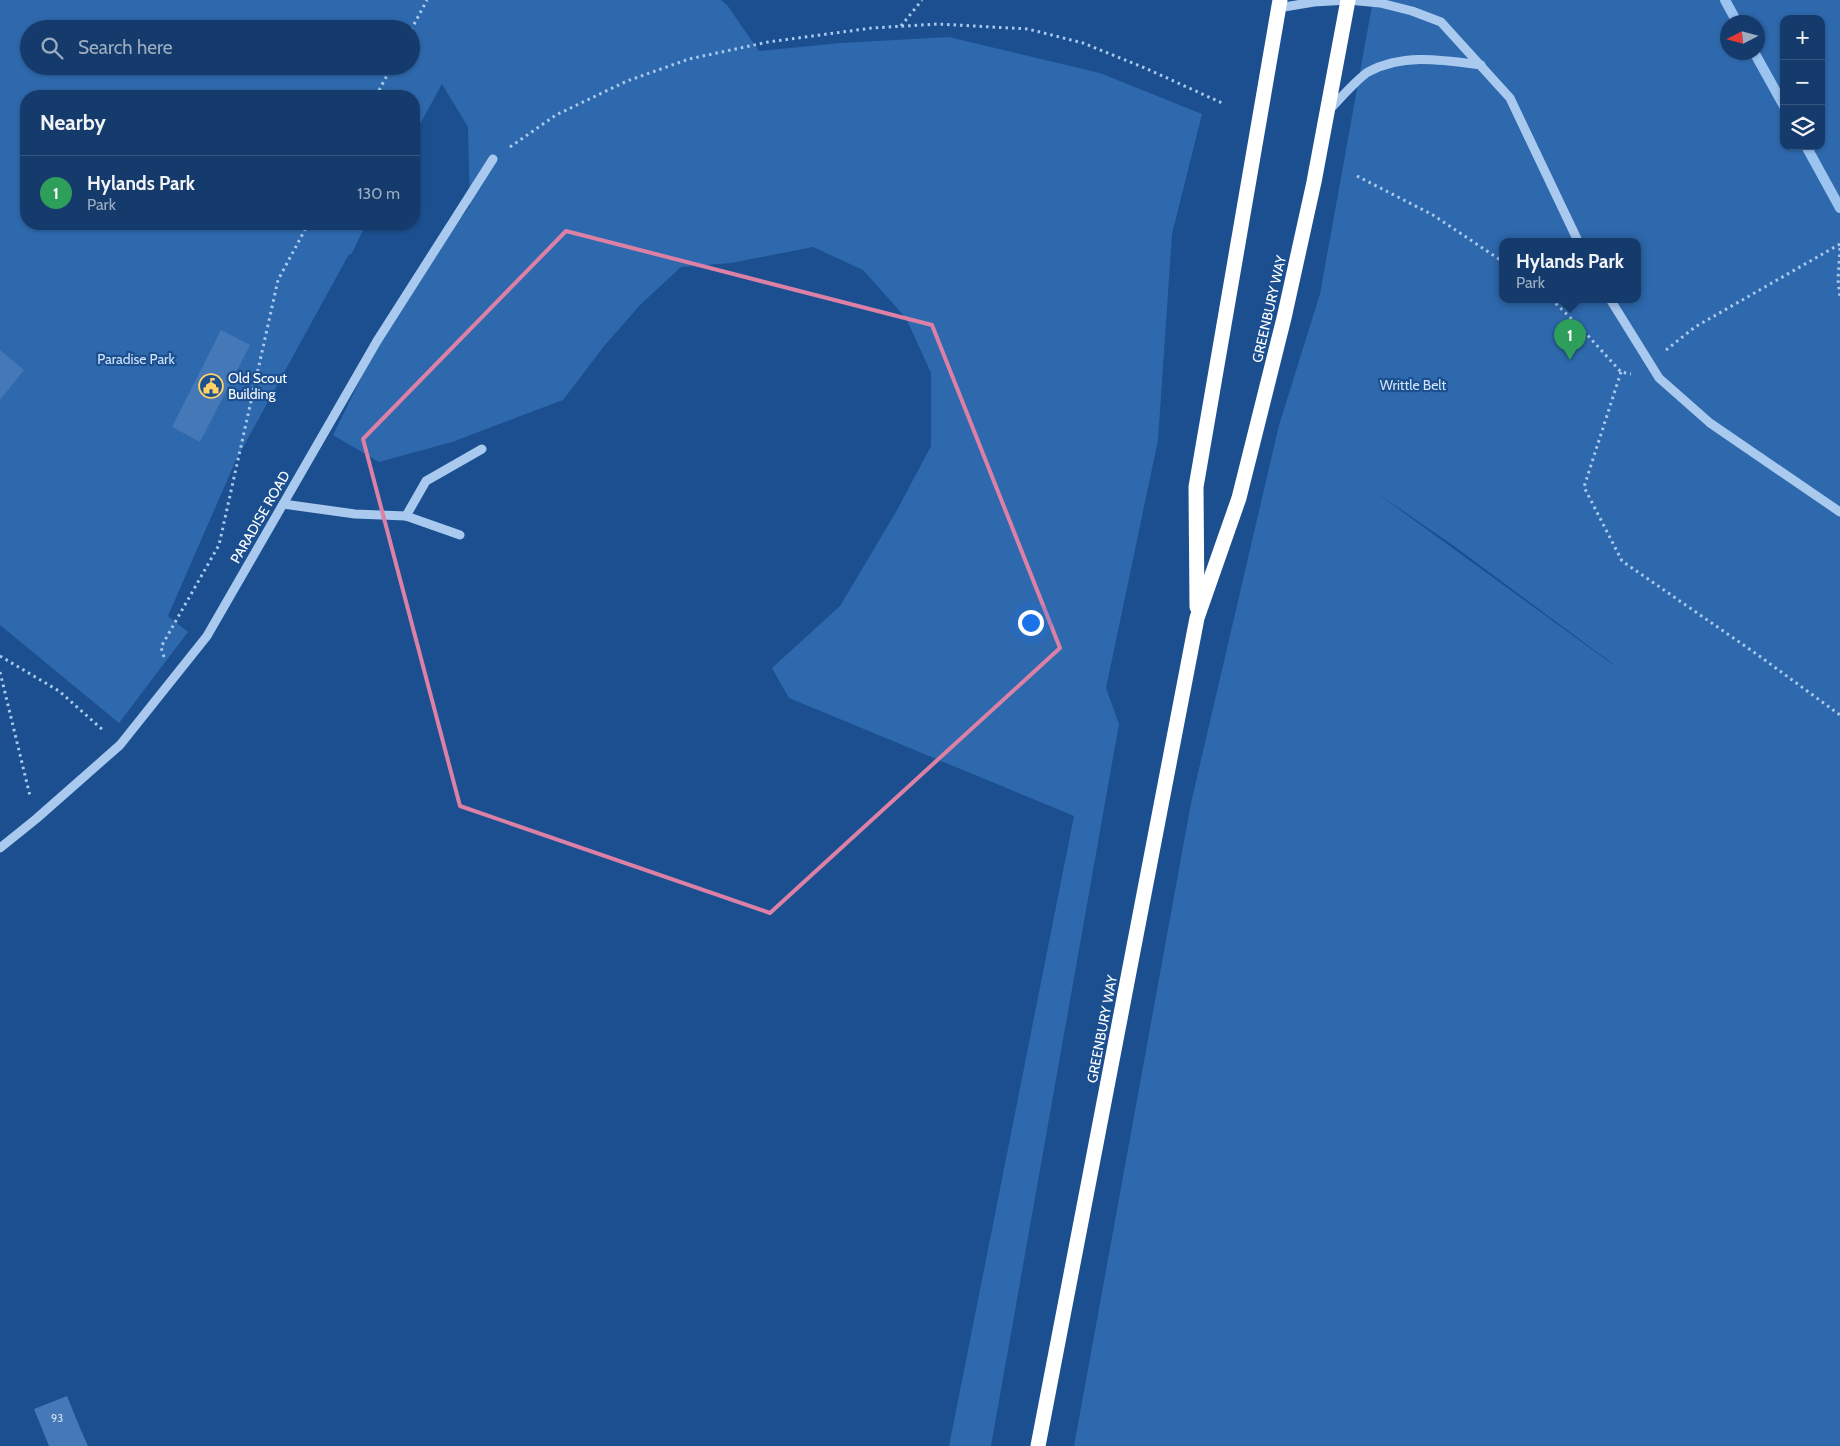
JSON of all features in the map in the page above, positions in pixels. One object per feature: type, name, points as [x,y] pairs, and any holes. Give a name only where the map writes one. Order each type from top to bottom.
[{"type":"highway","name":"GREENBURY WAY","points":[[1038,1446],[1197,618],[1239,498],[1287,308],[1328,112],[1348,0]]},
{"type":"highway","name":"GREENBURY WAY","points":[[1197,618],[1196,487],[1279,4]]},
{"type":"street","points":[[1279,4],[1348,0],[1380,3],[1412,10],[1441,22],[1510,98],[1577,238]]},
{"type":"street","points":[[1328,112],[1367,73],[1392,62],[1421,59],[1481,65]]},
{"type":"street","name":"PARADISE ROAD","points":[[0,848],[120,745],[206,636],[377,341],[493,159]]},
{"type":"street","points":[[1612,303],[1659,378],[1710,423],[1840,512]]},
{"type":"street","points":[[406,516],[426,481],[482,449]]},
{"type":"street","points":[[283,504],[355,514],[406,516],[460,535]]},
{"type":"path","points":[[416,20],[427,0]]},
{"type":"path","points":[[900,26],[922,0]]},
{"type":"path","points":[[493,159],[556,116],[628,81],[689,59],[768,42],[872,28],[938,24],[1028,29],[1084,43],[1222,103]]},
{"type":"path","points":[[379,90],[387,75]]},
{"type":"path","points":[[1357,176],[1433,215],[1499,259]]},
{"type":"path","points":[[172,679],[161,647],[219,545],[278,280],[305,230]]},
{"type":"path","points":[[1650,363],[1695,327],[1840,244]]},
{"type":"path","points":[[1840,248],[1838,280],[1840,297]]},
{"type":"path","points":[[1555,303],[1621,372],[1584,487],[1622,561],[1840,715]]},
{"type":"path","points":[[0,656],[59,691],[120,745]]},
{"type":"path","points":[[0,672],[36,819]]},
{"type":"highlighted area","points":[[566,231],[932,325],[1060,648],[770,913],[460,806],[363,439]]},
{"type":"green space","name":"Paradise Park","points":[[0,0],[721,0],[727,5],[759,51],[841,43],[949,37],[1100,73],[1202,114],[1172,234],[1158,440],[1106,688],[1119,724],[991,1446],[949,1446],[1074,816],[789,698],[772,668],[840,606],[896,512],[931,446],[931,373],[906,318],[863,270],[813,247],[731,263],[681,267],[641,304],[605,345],[563,400],[452,442],[379,462],[333,435],[377,346],[418,276],[470,206],[468,127],[442,84],[420,124],[420,90],[20,90],[20,230],[363,230],[236,460],[168,616],[188,632],[119,723],[0,625]]},
{"type":"green space","name":"Writtle Belt","points":[[1373,0],[1840,0],[1840,1446],[1074,1446],[1191,803],[1279,425],[1320,294]],"holes":[[[1374,491],[1454,546],[1613,664]]]},
{"type":"building","name":"Old Scout Building","points":[[221,330],[250,345],[200,442],[172,427]]},
{"type":"building","points":[[0,350],[24,370],[0,400]]},
{"type":"building","points":[[67,1396],[88,1446],[49,1446],[34,1409]]},
{"type":"waterway","points":[[1725,0],[1733,15]]},
{"type":"waterway","points":[[1758,60],[1783,105]]},
{"type":"waterway","points":[[1808,150],[1840,208]]},
{"type":"place","name":"Hylands Park","points":[[1570,360]]},
{"type":"place","name":"Old Scout Building","points":[[211,386]]}]
